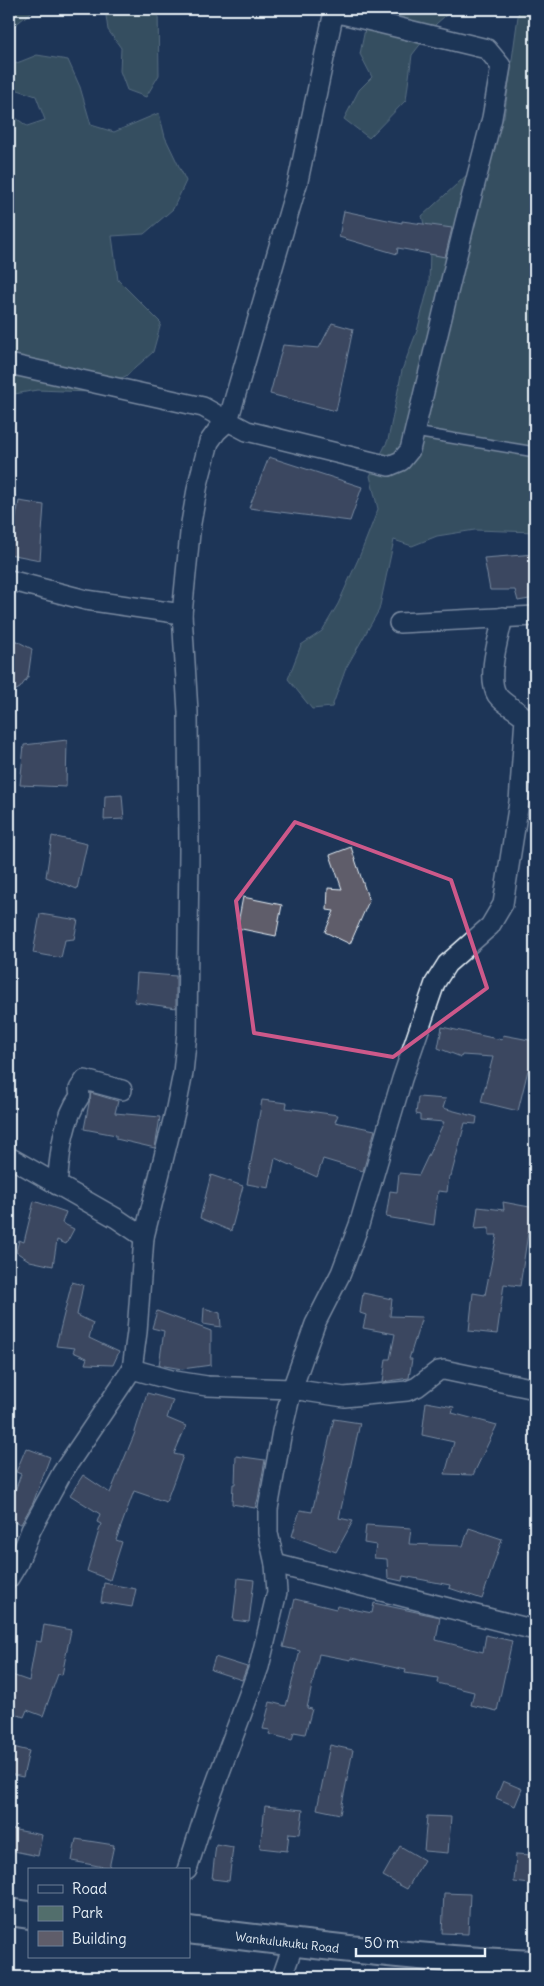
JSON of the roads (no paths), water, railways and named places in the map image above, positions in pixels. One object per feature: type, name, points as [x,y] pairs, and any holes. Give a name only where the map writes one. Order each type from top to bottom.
[{"type":"main road","points":[[9,1912],[28,1915]]},
{"type":"main road","name":"Wankulukuku Road","points":[[190,1930],[491,1970],[535,1964]]},
{"type":"street","points":[[9,364],[203,407],[228,421],[247,431],[389,466],[401,461],[410,450],[415,432],[492,118],[501,66],[486,49],[343,13],[333,16],[298,181],[228,421],[209,442],[198,484],[191,523],[182,614],[188,722],[187,1033],[183,1074],[176,1108],[144,1237],[137,1332],[132,1369],[62,1473],[12,1567]]},
{"type":"street","points":[[9,580],[86,600],[182,614]]},
{"type":"street","points":[[399,623],[535,616]]},
{"type":"street","points":[[188,1868],[207,1807],[259,1666],[277,1592],[275,1564],[268,1533],[268,1509],[292,1388],[316,1324],[341,1272],[358,1225],[402,1079],[435,983],[447,964],[490,926],[503,904],[518,802],[525,718],[517,710],[504,703],[496,694],[492,668],[503,617]]},
{"type":"street","points":[[56,1185],[62,1141],[73,1106],[80,1096],[79,1088],[85,1080],[122,1090]]},
{"type":"street","points":[[9,1157],[116,1218],[144,1237]]},
{"type":"street","points":[[132,1369],[175,1381],[207,1386],[292,1388],[344,1397],[406,1391],[417,1387],[438,1371],[444,1370],[535,1388]]},
{"type":"street","points":[[275,1564],[535,1630]]},
{"type":"street","points":[[282,1977],[294,1943]]},
{"type":"lane","points":[[415,432],[535,452]]}]
